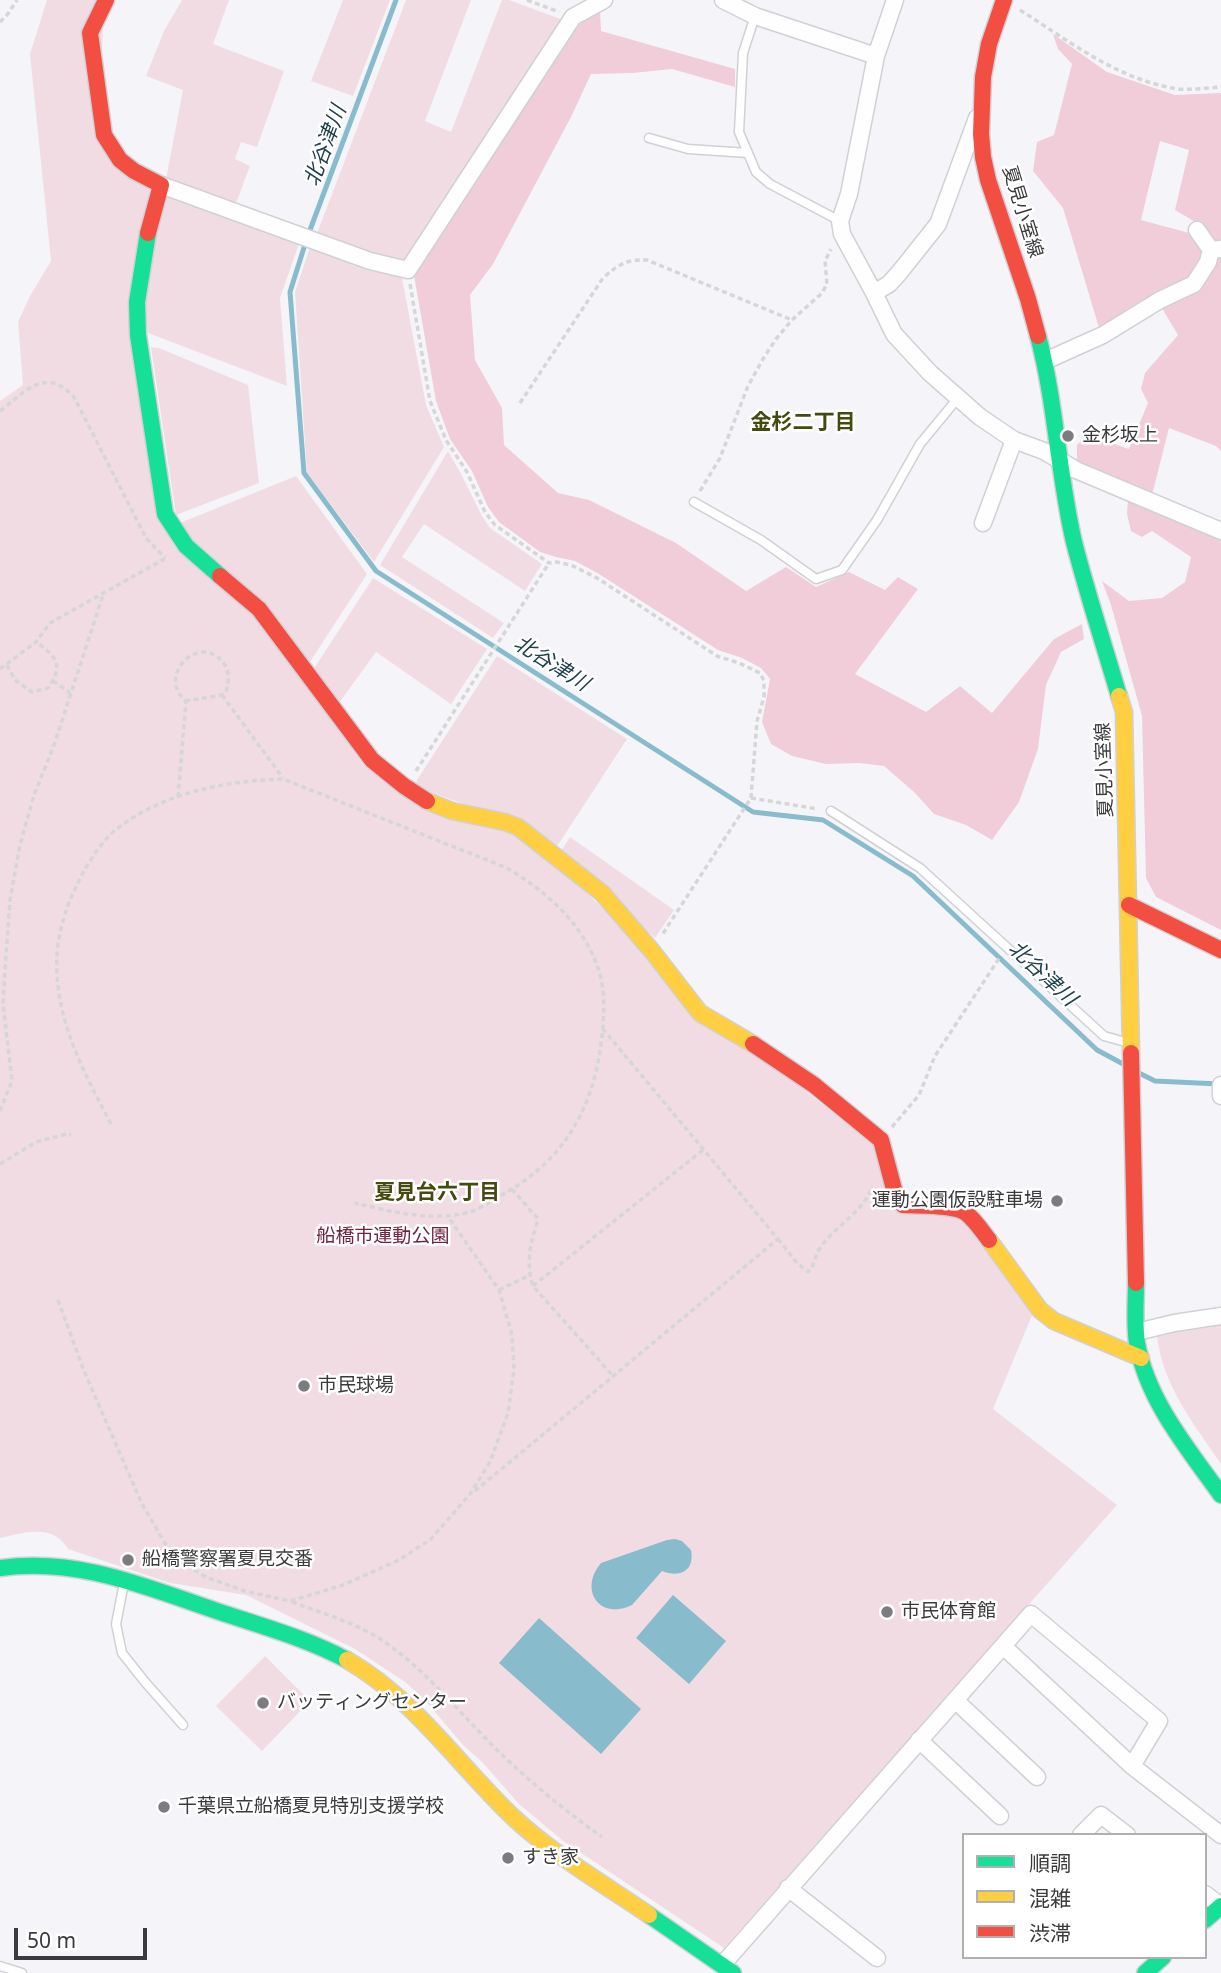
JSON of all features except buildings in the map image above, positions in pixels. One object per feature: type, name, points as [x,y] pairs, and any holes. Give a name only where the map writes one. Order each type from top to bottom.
[{"type":"street","points":[[106,0],[90,33],[104,135],[110,148],[131,171],[161,186],[370,261],[408,270],[573,17],[604,0]]},
{"type":"street","points":[[723,0],[755,16],[876,56]]},
{"type":"street","points":[[895,0],[876,56],[841,227],[894,334],[911,354],[958,398],[1014,440],[1044,451],[1076,470],[1221,531]]},
{"type":"street","name":"夏見小室線","points":[[1010,4],[989,44],[983,77],[981,134],[988,180],[1028,299],[1045,360],[1074,541],[1124,712],[1137,1332],[1141,1358],[1158,1400],[1221,1495]]},
{"type":"street","points":[[874,293],[894,278],[911,260],[937,224],[981,108]]},
{"type":"street","points":[[161,186],[139,278],[138,335],[165,514],[186,546],[259,609],[372,760],[390,776],[437,807],[518,827],[602,893],[701,1013],[760,1048],[814,1085],[881,1140],[895,1193],[903,1205],[949,1208],[964,1212],[977,1224],[1040,1310],[1054,1321],[1141,1358]]},
{"type":"street","points":[[1045,360],[1103,335],[1160,300],[1194,284],[1216,250],[1197,230]]},
{"type":"street","points":[[983,523],[1014,440]]},
{"type":"street","points":[[1129,905],[1221,950]]},
{"type":"street","points":[[1221,1085],[1221,1094]]},
{"type":"street","points":[[1137,1332],[1221,1316]]},
{"type":"street","points":[[0,1568],[48,1564],[90,1571],[313,1644],[357,1665],[383,1683],[412,1710],[533,1835],[728,1969],[788,1888],[1031,1614],[1159,1721],[1132,1766]]},
{"type":"street","points":[[1003,1646],[1132,1766],[1221,1835]]},
{"type":"street","points":[[955,1700],[1037,1777]]},
{"type":"street","points":[[919,1740],[1000,1816]]},
{"type":"street","points":[[1083,1833],[1101,1815],[1124,1833]]},
{"type":"street","points":[[788,1888],[877,1958]]},
{"type":"street","points":[[1207,1918],[1221,1906]]},
{"type":"street","points":[[1148,1972],[1161,1959]]},
{"type":"lane","points":[[755,16],[743,53],[739,132],[756,172],[770,184],[841,227]]},
{"type":"lane","points":[[649,138],[688,149],[748,153]]},
{"type":"lane","points":[[694,502],[761,540],[816,579],[842,570],[877,520],[920,444],[958,398]]},
{"type":"lane","points":[[831,811],[920,868],[1104,1036],[1132,1044]]},
{"type":"lane","points":[[124,1581],[116,1624],[122,1653],[183,1725]]},
{"type":"lane","points":[[0,1966],[22,1973]]},
{"type":"path","points":[[0,22],[17,0]]},
{"type":"path","points":[[527,0],[573,17]]},
{"type":"path","points":[[1010,4],[1108,67],[1175,89],[1221,88]]},
{"type":"path","points":[[694,502],[720,458],[748,386],[776,339],[792,320],[822,293],[827,284],[825,261],[841,227]]},
{"type":"path","points":[[520,403],[603,278],[616,266],[634,259],[647,260],[792,320]]},
{"type":"path","points":[[408,270],[430,401],[446,440],[467,472],[485,512],[495,525],[548,563],[571,565],[597,578],[717,656],[760,673],[765,681],[764,697],[757,721],[751,798],[652,951]]},
{"type":"path","points":[[0,411],[34,384],[50,381],[65,387],[74,397],[146,538],[165,558]]},
{"type":"path","points":[[0,669],[36,642],[50,623],[186,546]]},
{"type":"path","points":[[406,787],[548,563]]},
{"type":"path","points":[[0,1111],[12,1081],[4,1004],[10,900],[20,845],[34,795],[104,593]]},
{"type":"path","points":[[7,666],[15,680],[32,692],[48,688],[56,676],[56,665],[51,653],[36,642]]},
{"type":"path","points":[[202,652],[212,653],[220,658],[229,674],[226,692],[186,701],[179,696],[175,684],[176,673],[183,662],[191,654],[202,652]]},
{"type":"path","points":[[53,681],[70,693]]},
{"type":"path","points":[[222,695],[283,779]]},
{"type":"path","points":[[178,797],[186,701]]},
{"type":"path","points":[[111,1124],[71,1042],[57,985],[58,936],[76,886],[89,863],[116,830],[138,815],[178,797],[205,789],[247,781],[283,779],[507,868],[531,883],[555,902],[577,927],[601,978],[604,1012],[599,1064],[574,1130],[542,1168],[471,1212],[429,1216],[391,1212],[355,1203]]},
{"type":"path","points":[[751,798],[831,811]]},
{"type":"path","points":[[881,1140],[919,1095],[936,1056],[996,962]]},
{"type":"path","points":[[603,1028],[797,1264],[808,1272],[814,1266],[817,1251],[833,1232],[865,1203],[874,1176]]},
{"type":"path","points":[[0,1164],[36,1142],[71,1135]]},
{"type":"path","points":[[533,1286],[703,1150]]},
{"type":"path","points":[[512,1189],[538,1219],[529,1249],[533,1286],[612,1376]]},
{"type":"path","points":[[447,1215],[499,1290],[512,1335],[514,1369],[509,1413],[490,1462],[470,1494]]},
{"type":"path","points":[[290,1601],[343,1585],[400,1560],[430,1538],[470,1494],[778,1239]]},
{"type":"path","points":[[499,1290],[530,1275]]},
{"type":"path","points":[[58,1300],[84,1371],[137,1492],[165,1543],[187,1566],[205,1577],[245,1591],[290,1601],[352,1623],[388,1644],[421,1672],[520,1772],[558,1805],[602,1837]]},
{"type":"green space","name":"船橋市運動公園","points":[[47,0],[108,0],[104,11],[98,119],[150,190],[140,235],[161,523],[255,613],[364,766],[509,829],[539,848],[754,1051],[873,1144],[888,1190],[963,1216],[1033,1313],[993,1409],[1117,1505],[724,1948],[563,1841],[519,1804],[423,1698],[405,1682],[355,1649],[246,1595],[170,1583],[68,1549],[62,1541],[46,1533],[28,1532],[0,1538],[0,401],[23,385],[18,322],[51,261],[30,54]]},
{"type":"green space","points":[[182,0],[229,0],[213,44],[284,71],[257,147],[241,142],[235,159],[250,166],[235,206],[166,179],[183,90],[146,76],[164,31]]},
{"type":"green space","points":[[343,0],[390,0],[353,96],[311,81]]},
{"type":"green space","points":[[406,0],[471,0],[425,121],[451,132],[502,0],[509,0],[563,20],[407,261],[401,264],[316,236]]},
{"type":"green space","points":[[169,193],[300,241],[280,298],[287,386],[148,333],[143,282]]},
{"type":"green space","points":[[310,247],[397,274],[402,278],[426,405],[444,447],[374,562],[307,473],[295,292]]},
{"type":"green space","points":[[151,347],[248,385],[259,483],[176,515]]},
{"type":"green space","points":[[448,451],[490,528],[542,564],[525,591],[424,524],[402,557],[504,623],[493,638],[380,565]]},
{"type":"green space","points":[[296,476],[367,574],[308,665],[183,533],[180,523]]},
{"type":"green space","points":[[373,578],[487,649],[451,704],[376,652],[339,703],[313,670]]},
{"type":"green space","points":[[497,656],[627,739],[556,848],[492,814],[416,787],[417,780]]},
{"type":"green space","points":[[570,837],[674,910],[655,938],[561,851]]},
{"type":"green space","points":[[1221,1321],[1221,1464],[1172,1387],[1165,1371],[1157,1335]]},
{"type":"green space","name":"バッティングセンター","points":[[265,1656],[310,1701],[262,1751],[216,1706]]},
{"type":"shaded area","points":[[600,10],[601,31],[735,69],[735,87],[672,69],[591,74],[493,264],[470,295],[475,360],[502,408],[504,445],[558,493],[589,500],[676,543],[746,591],[786,567],[816,587],[849,572],[885,590],[898,577],[918,589],[855,674],[926,712],[960,686],[992,713],[1054,639],[1082,624],[1084,639],[1061,652],[1046,685],[1038,749],[1019,802],[992,840],[966,825],[934,814],[884,766],[859,763],[826,764],[792,756],[771,744],[762,722],[770,679],[761,668],[718,650],[575,561],[540,552],[499,522],[488,507],[472,471],[450,439],[436,401],[413,270],[576,27]]},
{"type":"shaded area","points":[[1053,34],[1107,72],[1175,95],[1221,93],[1221,244],[1197,223],[1175,210],[1189,150],[1160,141],[1141,220],[1193,234],[1202,247],[1203,257],[1190,279],[1100,331],[1063,208],[1033,171],[1037,142],[1054,135],[1072,64],[1058,49]]},
{"type":"shaded area","points":[[1221,252],[1221,451],[1216,446],[1169,428],[1152,495],[1077,462],[1077,445],[1089,438],[1102,439],[1129,449],[1148,403],[1141,389],[1145,373],[1178,335],[1160,305]]},
{"type":"shaded area","points":[[1128,497],[1221,537],[1221,930],[1156,897],[1146,878],[1142,716],[1102,581],[1129,601],[1162,598],[1185,582],[1191,557],[1152,531],[1142,537],[1131,531],[1127,514]]},
{"type":"water","points":[[675,1539],[682,1541],[691,1550],[691,1563],[685,1571],[675,1574],[662,1571],[632,1605],[621,1609],[610,1609],[596,1600],[592,1583],[594,1573],[601,1563]]},
{"type":"water","points":[[673,1595],[726,1641],[689,1684],[636,1638]]},
{"type":"water","points":[[539,1618],[641,1709],[601,1754],[499,1663]]},
{"type":"waterway","name":"北谷津川","points":[[396,0],[307,238],[290,292],[304,473],[376,571],[753,812],[823,820],[913,876],[1097,1050],[1125,1065]]},
{"type":"waterway","name":"北谷津川","points":[[1137,1072],[1155,1081],[1219,1084]]},
{"type":"traffic: fast","points":[[148,233],[137,302],[138,335],[165,514],[186,546],[220,576]]},
{"type":"traffic: fast","points":[[1038,336],[1074,542],[1119,696]]},
{"type":"traffic: fast","points":[[1136,1283],[1137,1343],[1150,1384],[1170,1423],[1221,1495]]},
{"type":"traffic: fast","points":[[0,1568],[56,1567],[111,1576],[283,1633],[347,1660]]},
{"type":"traffic: fast","points":[[1207,1918],[1221,1906]]},
{"type":"traffic: fast","points":[[649,1915],[733,1973]]},
{"type":"traffic: fast","points":[[1145,1973],[1161,1959]]},
{"type":"traffic: slow","points":[[1119,696],[1124,712],[1131,1053]]},
{"type":"traffic: slow","points":[[427,801],[452,811],[518,827],[602,893],[700,1013],[753,1044]]},
{"type":"traffic: slow","points":[[989,1240],[1040,1310],[1054,1321],[1141,1358]]},
{"type":"traffic: slow","points":[[347,1660],[371,1676],[415,1713],[494,1798],[530,1832],[649,1915]]},
{"type":"traffic: jam","points":[[106,0],[90,33],[104,135],[120,160],[134,171],[161,185],[148,233]]},
{"type":"traffic: jam","points":[[1004,0],[989,44],[983,77],[983,157],[1038,336]]},
{"type":"traffic: jam","points":[[220,576],[259,609],[372,760],[427,801]]},
{"type":"traffic: jam","points":[[1129,905],[1221,950]]},
{"type":"traffic: jam","points":[[753,1044],[814,1085],[881,1140],[895,1193],[903,1205],[961,1210],[989,1240]]},
{"type":"traffic: jam","points":[[1131,1053],[1136,1283]]},
{"type":"place","name":"金杉坂上","points":[[1068,436]]},
{"type":"place","name":"運動公園仮設駐車場","points":[[1057,1201]]},
{"type":"place","name":"市民球場","points":[[304,1386]]},
{"type":"place","name":"船橋警察署夏見交番","points":[[128,1560]]},
{"type":"place","name":"市民体育館","points":[[887,1612]]},
{"type":"place","name":"バッティングセンター","points":[[263,1703]]},
{"type":"place","name":"千葉県立船橋夏見特別支援学校","points":[[164,1807]]},
{"type":"place","name":"すき家","points":[[508,1858]]},
{"type":"district","name":"金杉二丁目","points":[[803,423]]},
{"type":"district","name":"夏見台六丁目","points":[[437,1193]]}]
